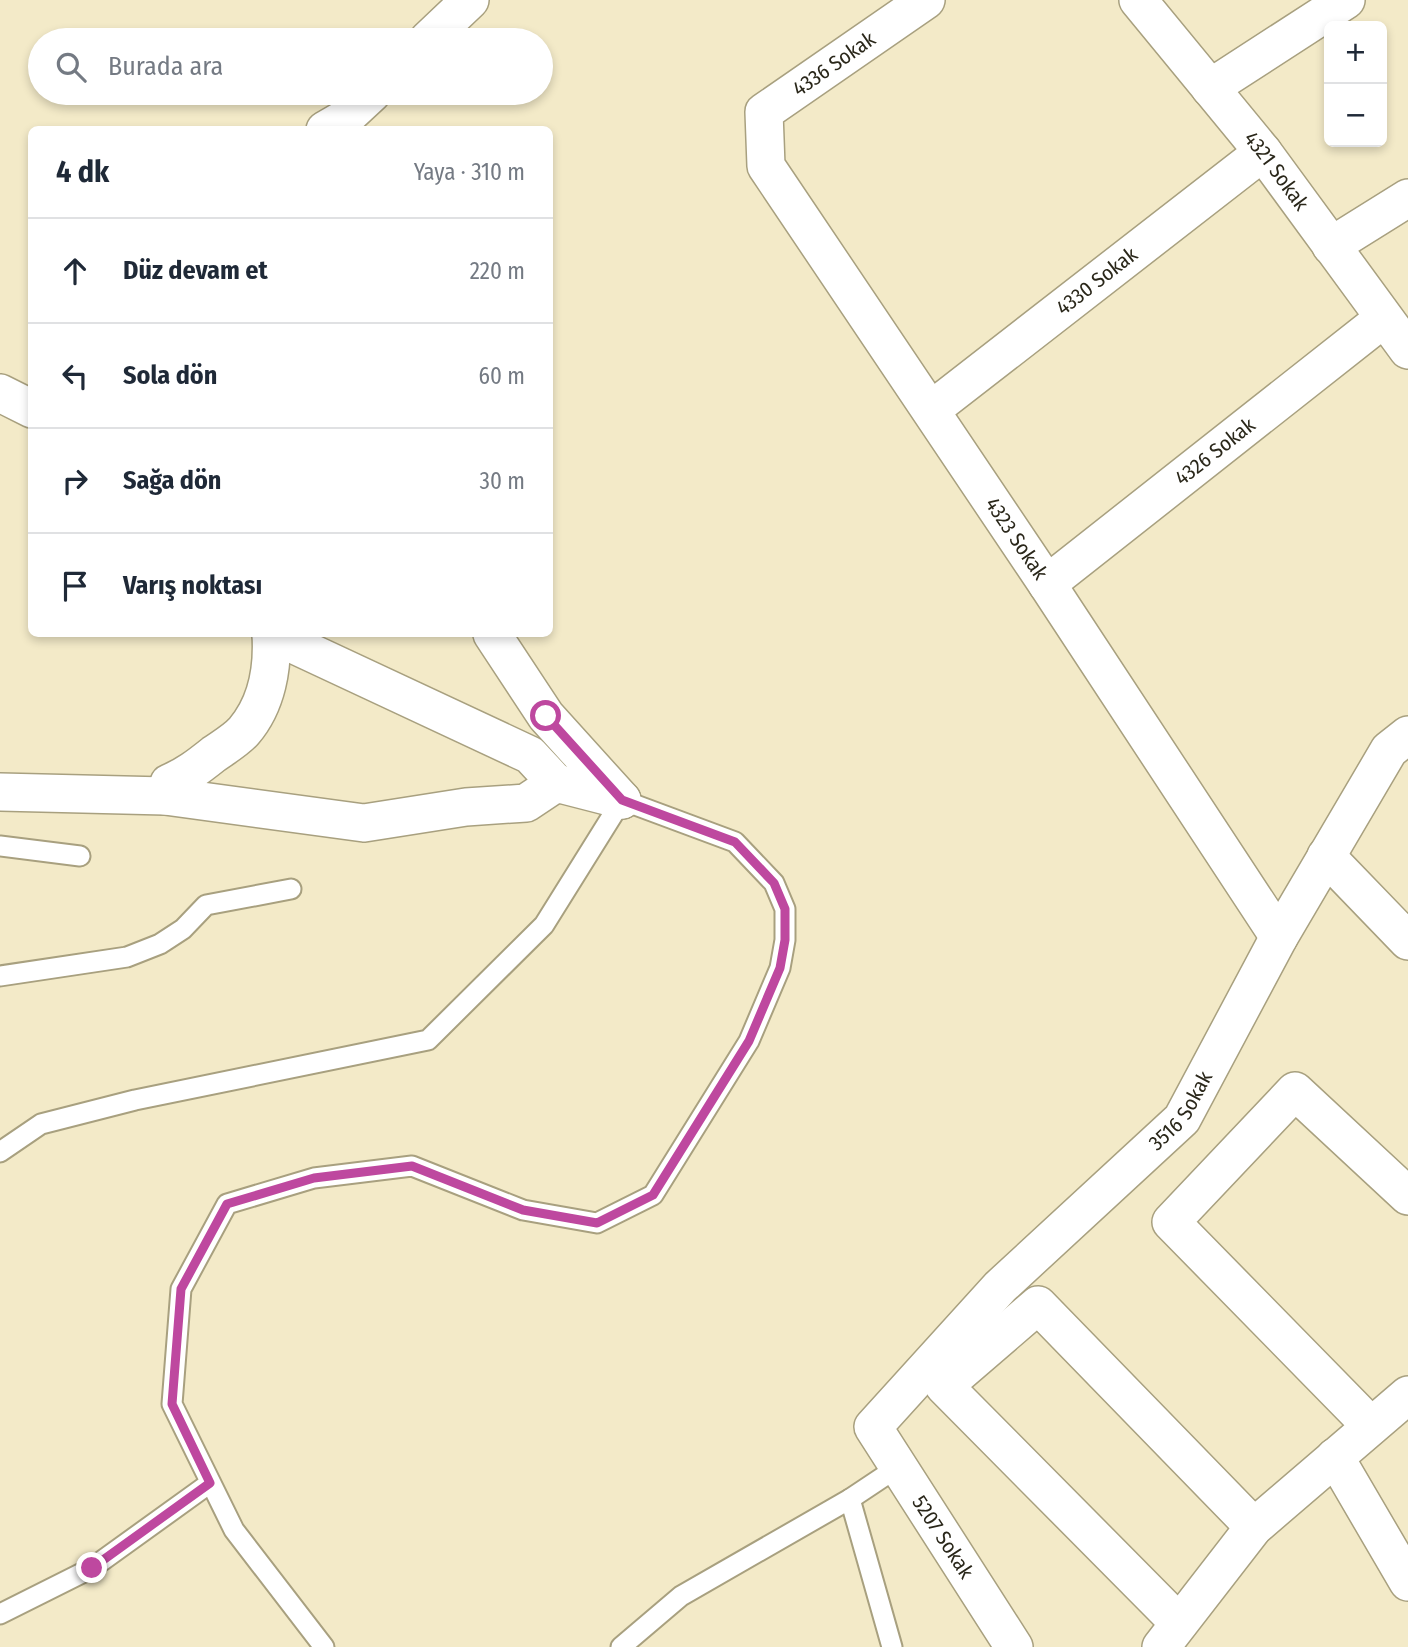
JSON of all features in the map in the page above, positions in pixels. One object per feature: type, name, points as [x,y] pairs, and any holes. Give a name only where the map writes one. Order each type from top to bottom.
[{"type":"street","points":[[441,28],[470,0]]},
{"type":"street","name":"4336 Sokak","points":[[765,139],[764,112],[926,0]]},
{"type":"street","name":"4321 Sokak","points":[[1138,0],[1263,152],[1408,350]]},
{"type":"street","points":[[1210,88],[1346,0]]},
{"type":"street","points":[[332,126],[359,105]]},
{"type":"street","name":"4323 Sokak","points":[[765,139],[766,166],[1047,584],[1279,937]]},
{"type":"street","name":"4330 Sokak","points":[[931,410],[1263,152]]},
{"type":"street","points":[[1331,246],[1408,198]]},
{"type":"street","name":"4326 Sokak","points":[[1047,584],[1383,319]]},
{"type":"street","points":[[0,393],[28,407]]},
{"type":"street","points":[[165,796],[169,783],[186,776],[243,732],[263,697],[269,678],[271,637]]},
{"type":"street","points":[[277,637],[530,755],[556,783],[622,800]]},
{"type":"street","points":[[494,637],[546,716],[622,800]]},
{"type":"street","name":"3516 Sokak","points":[[873,1427],[1000,1287],[1182,1119],[1279,937],[1326,856],[1389,750],[1408,735]]},
{"type":"street","points":[[0,792],[165,796],[364,823],[466,807],[526,803],[556,783]]},
{"type":"street","points":[[1326,856],[1408,942]]},
{"type":"street","points":[[1371,1426],[1171,1222],[1295,1091],[1408,1196]]},
{"type":"street","points":[[1254,1527],[1038,1305],[944,1386],[1170,1635],[1254,1527],[1408,1395]]},
{"type":"street","name":"5207 Sokak","points":[[873,1427],[1014,1647]]},
{"type":"street","points":[[1335,1457],[1408,1581]]},
{"type":"lane","points":[[4,1143],[41,1124],[135,1100],[428,1040],[544,925],[622,800],[735,842],[774,883],[785,909],[785,940],[780,968],[749,1041],[653,1195],[597,1223],[523,1210],[412,1166],[314,1178],[227,1204],[181,1289],[172,1404],[234,1530],[324,1647]]},
{"type":"lane","points":[[0,846],[80,856]]},
{"type":"lane","points":[[0,976],[127,957],[160,944],[183,929],[206,905],[291,889]]},
{"type":"lane","points":[[621,1647],[681,1596],[850,1499],[898,1467]]},
{"type":"lane","points":[[0,1614],[92,1568],[210,1483]]},
{"type":"lane","points":[[850,1499],[892,1647]]},
{"type":"route","points":[[92,1568],[210,1483],[172,1404],[181,1289],[227,1204],[314,1178],[412,1166],[523,1210],[597,1223],[653,1195],[749,1041],[780,968],[785,940],[785,909],[774,883],[735,842],[622,800],[546,716]]}]
